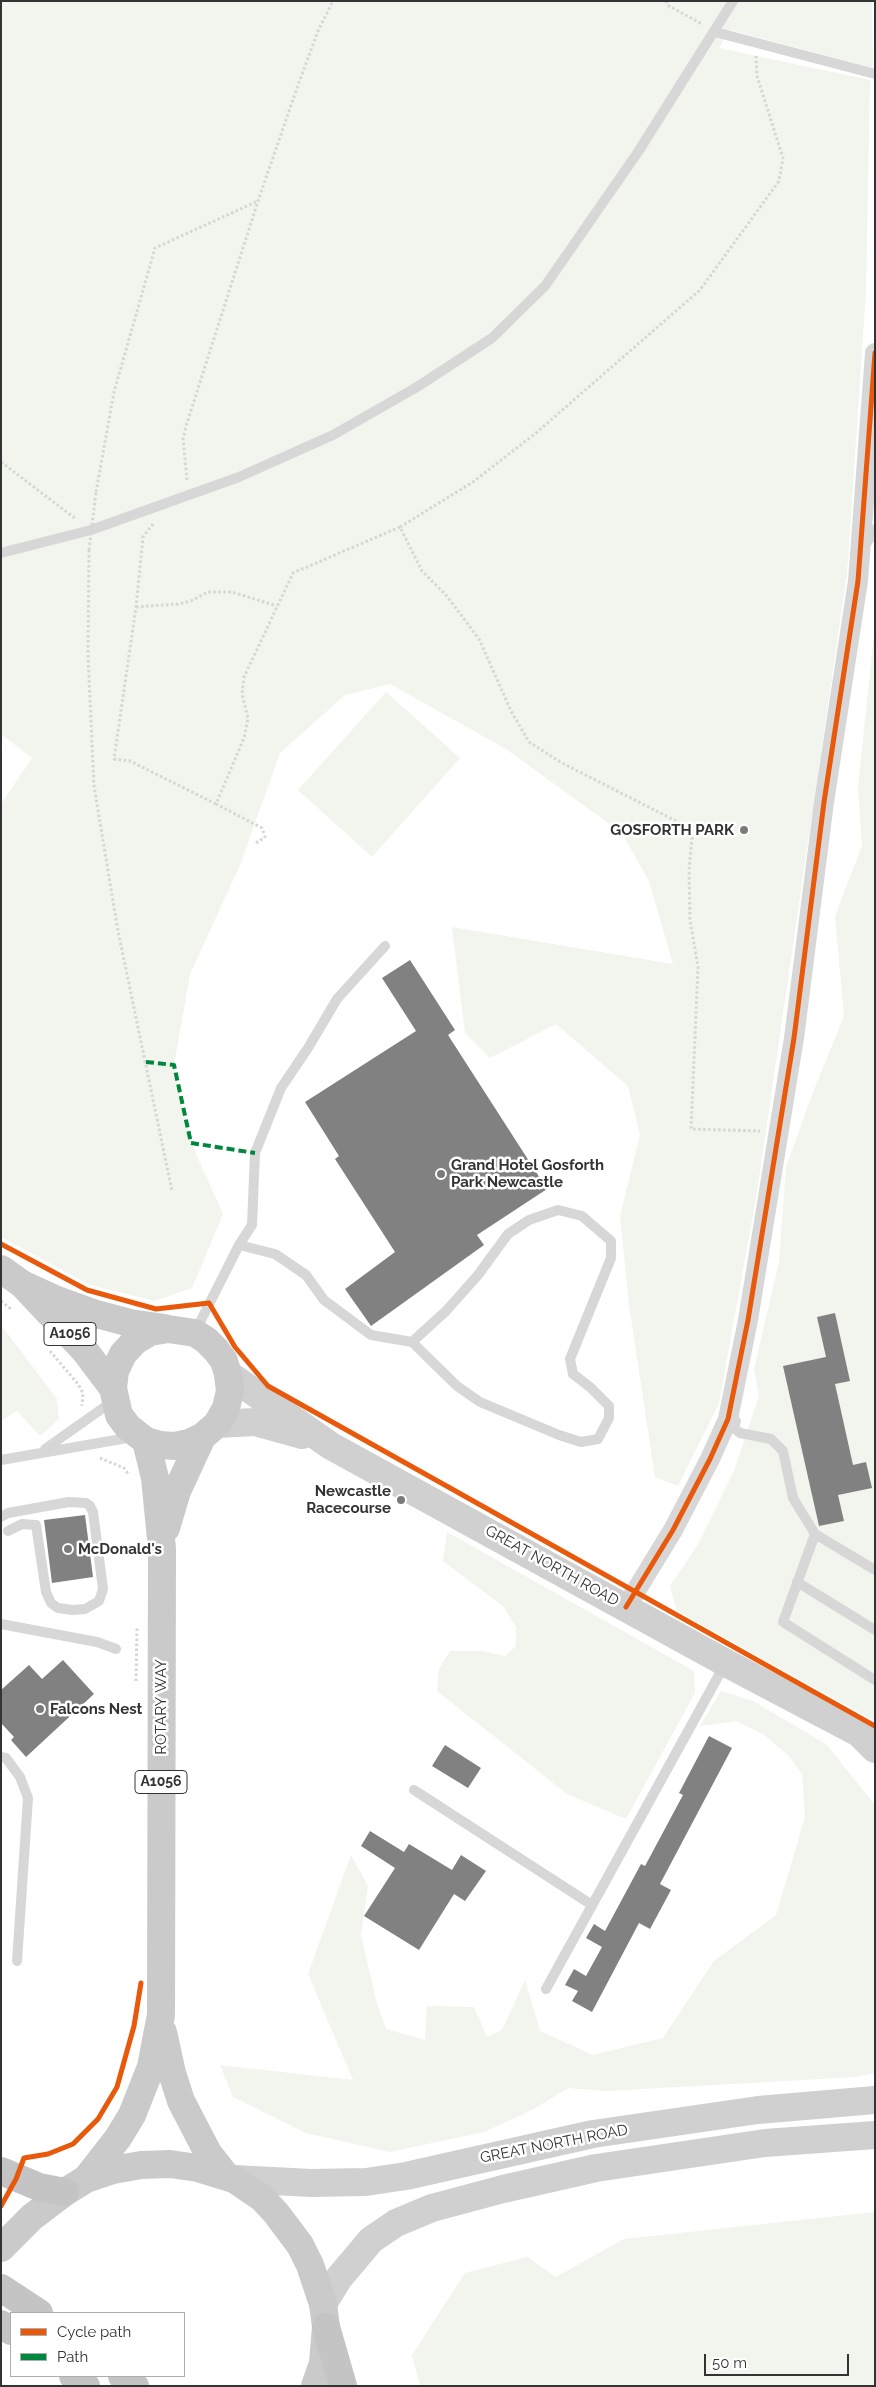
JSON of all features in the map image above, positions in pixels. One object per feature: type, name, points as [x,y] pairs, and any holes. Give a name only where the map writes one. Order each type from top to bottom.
[{"type":"highway","points":[[1,2171],[40,2187],[75,2185]]},
{"type":"highway","points":[[1,2288],[37,2312]]},
{"type":"highway","points":[[324,2315],[343,2386]]},
{"type":"highway","points":[[74,2377],[86,2386]]},
{"type":"highway","points":[[123,2377],[135,2386]]},
{"type":"main road","name":"A1056","points":[[12,1276],[57,1300],[93,1313],[130,1323],[168,1329]]},
{"type":"main road","name":"A1056","points":[[12,1276],[67,1330],[113,1394]]},
{"type":"main road","points":[[168,1329],[182,1329],[195,1333],[206,1340],[224,1361],[230,1391],[226,1408],[210,1430],[189,1443],[175,1446],[160,1445],[143,1439],[123,1421],[113,1394],[115,1370],[123,1354],[135,1341],[150,1332],[168,1329]]},
{"type":"main road","name":"GREAT NORTH ROAD","points":[[228,1374],[332,1446],[870,1741]]},
{"type":"main road","name":"GREAT NORTH ROAD","points":[[210,1430],[255,1422],[275,1426],[332,1446]]},
{"type":"main road","name":"ROTARY WAY","points":[[162,1549],[176,1491],[210,1430]]},
{"type":"main road","name":"ROTARY WAY","points":[[143,1439],[155,1478],[162,1549],[161,2015],[165,2045],[181,2101],[208,2153],[230,2177]]},
{"type":"main road","name":"ROTARY WAY","points":[[75,2185],[118,2138],[139,2100],[152,2067],[161,2015]]},
{"type":"main road","name":"GREAT NORTH ROAD","points":[[230,2177],[311,2183],[366,2182],[406,2176],[593,2134],[758,2110],[875,2100]]},
{"type":"main road","name":"GREAT NORTH ROAD","points":[[324,2315],[339,2278],[371,2240],[396,2223],[432,2208],[596,2168],[765,2143],[875,2135]]},
{"type":"main road","points":[[1,2248],[32,2217],[75,2185],[113,2170],[141,2165],[170,2164],[198,2168],[230,2177],[262,2198],[300,2245],[310,2265],[324,2315],[323,2362],[315,2386]]},
{"type":"street","points":[[626,1607],[673,1530],[710,1459],[728,1419],[748,1320],[794,1038],[824,802],[857,590],[875,353]]},
{"type":"lane","points":[[1,552],[91,530],[239,477],[333,435],[417,387],[492,338],[545,286],[638,152],[733,1]]},
{"type":"lane","points":[[715,32],[875,74]]},
{"type":"lane","points":[[861,553],[875,529]]},
{"type":"lane","points":[[195,1333],[240,1244],[252,1225],[256,1153],[281,1088],[337,999],[385,946]]},
{"type":"lane","points":[[240,1244],[275,1254],[306,1275],[324,1300],[371,1335],[412,1342],[457,1386],[480,1402],[559,1435],[581,1442],[598,1439],[609,1418],[608,1406],[590,1387],[573,1374],[570,1359],[611,1258],[611,1241],[582,1216],[558,1210],[529,1220],[508,1234],[478,1275],[446,1311],[412,1342]]},
{"type":"lane","points":[[40,1452],[74,1430],[113,1394]]},
{"type":"lane","points":[[728,1419],[736,1420],[734,1428],[740,1433],[771,1438],[783,1451],[793,1498],[815,1534],[875,1570]]},
{"type":"lane","points":[[1,1460],[92,1443],[143,1439]]},
{"type":"lane","points":[[1,1517],[8,1513],[69,1502],[86,1503],[90,1506],[93,1512],[103,1589],[99,1601],[85,1609],[73,1610],[64,1610],[51,1603],[46,1592],[36,1525],[16,1526],[8,1531]]},
{"type":"lane","points":[[815,1534],[783,1622],[875,1680]]},
{"type":"lane","points":[[798,1582],[875,1630]]},
{"type":"lane","points":[[1,1624],[97,1642],[116,1649]]},
{"type":"lane","points":[[546,1989],[726,1663]]},
{"type":"lane","points":[[1,1757],[6,1758],[20,1776],[28,1798],[17,1961]]},
{"type":"lane","points":[[414,1790],[592,1905]]},
{"type":"path","points":[[189,495],[183,439],[186,426],[258,201],[318,31],[333,1]]},
{"type":"path","points":[[666,1],[667,5],[715,32]]},
{"type":"path","points":[[216,804],[244,738],[248,718],[242,694],[244,677],[293,573],[400,527],[473,482],[536,433],[700,290],[779,181],[782,158],[757,76],[755,42]]},
{"type":"path","points":[[172,1191],[118,931],[94,786],[88,655],[89,550],[96,492],[114,392],[155,248],[258,201]]},
{"type":"path","points":[[1,462],[91,530]]},
{"type":"path","points":[[159,520],[151,525],[143,538],[136,607],[114,759],[130,761],[262,828],[265,837],[256,843]]},
{"type":"path","points":[[400,527],[422,571],[446,595],[479,639],[511,711],[529,742],[562,762],[678,822],[692,838],[689,870],[690,920],[698,967],[691,1129],[730,1132],[778,1131]]},
{"type":"path","points":[[136,607],[178,604],[191,601],[208,592],[232,592],[276,606]]},
{"type":"path","points":[[1,1301],[16,1314]]},
{"type":"path","points":[[48,1348],[78,1384],[83,1393],[81,1408],[68,1422],[74,1430]]},
{"type":"path","points":[[92,1443],[101,1459],[112,1461],[124,1468],[132,1479],[155,1478]]},
{"type":"path","points":[[136,1684],[137,1626]]},
{"type":"shaded area","points":[[1,1],[872,1],[873,68],[730,30],[719,48],[870,80],[866,292],[847,574],[757,1192],[719,1403],[678,1486],[655,1477],[629,1305],[620,1216],[640,1135],[628,1086],[556,1024],[490,1058],[465,1033],[452,927],[673,964],[649,881],[622,833],[506,749],[390,684],[345,695],[280,753],[240,865],[190,974],[174,1065],[191,1143],[223,1214],[192,1288],[155,1301],[90,1285],[1,1237],[1,804],[32,758],[1,734]]},
{"type":"shaded area","points":[[875,625],[875,1721],[677,1611],[670,1586],[697,1546],[734,1471],[759,1396],[754,1369],[779,1262],[786,1167],[812,1095],[844,1016],[835,916],[862,846],[858,787]]},
{"type":"shaded area","points":[[386,692],[460,758],[372,857],[298,790]]},
{"type":"shaded area","points":[[1,1325],[57,1399],[59,1419],[40,1436],[17,1411],[1,1421]]},
{"type":"shaded area","points":[[447,1532],[694,1671],[695,1693],[626,1819],[567,1794],[437,1691],[439,1669],[450,1651],[482,1651],[505,1656],[516,1646],[516,1627],[503,1606],[443,1561]]},
{"type":"shaded area","points":[[721,1691],[753,1701],[826,1744],[875,1805],[875,2073],[856,2077],[606,2091],[568,2088],[534,2109],[484,2132],[390,2152],[306,2133],[233,2097],[220,2065],[353,2080],[308,1974],[351,1855],[368,1886],[361,1935],[376,2000],[386,2029],[425,2040],[427,2006],[474,2007],[487,2037],[502,2030],[525,1980],[540,2031],[593,2055],[663,2038],[714,1961],[776,1915],[805,1817],[802,1774],[789,1756],[763,1734],[736,1721],[700,1726]]},
{"type":"shaded area","points":[[875,2212],[875,2386],[420,2386],[412,2355],[465,2273],[527,2257],[556,2277],[624,2239]]},
{"type":"building","name":"Grand Hotel Gosforth Park Newcastle","points":[[410,960],[455,1030],[448,1035],[547,1189],[477,1235],[484,1245],[371,1326],[345,1289],[395,1252],[335,1159],[339,1156],[305,1102],[416,1031],[382,978]]},
{"type":"building","points":[[835,1313],[850,1381],[835,1384],[853,1465],[866,1462],[872,1488],[838,1495],[844,1521],[819,1526],[783,1366],[826,1357],[817,1317]]},
{"type":"building","name":"McDonald's","points":[[85,1515],[93,1577],[52,1583],[44,1520]]},
{"type":"building","name":"Falcons Nest","points":[[63,1660],[94,1694],[26,1757],[11,1740],[14,1737],[1,1723],[1,1690],[29,1665],[42,1679]]},
{"type":"building","points":[[709,1736],[732,1748],[660,1884],[671,1890],[650,1929],[639,1923],[592,2012],[572,2001],[578,1991],[565,1985],[574,1969],[586,1976],[602,1947],[586,1938],[594,1924],[605,1931],[641,1864],[645,1866],[683,1795],[679,1793]]},
{"type":"building","points":[[445,1745],[481,1768],[468,1788],[432,1766]]},
{"type":"building","points":[[370,1831],[404,1852],[409,1844],[452,1870],[461,1855],[486,1871],[465,1901],[454,1894],[419,1950],[364,1916],[395,1868],[361,1846]]},
{"type":"marked path","points":[[146,1062],[174,1065],[191,1143],[255,1153]]},
{"type":"cycle path","points":[[626,1607],[673,1530],[710,1459],[728,1419],[748,1320],[794,1038],[824,802],[858,581],[875,353]]},
{"type":"cycle path","points":[[1,1244],[87,1290],[156,1309],[209,1303],[235,1347],[268,1386],[875,1726]]},
{"type":"cycle path","points":[[1,2206],[16,2179],[24,2158],[48,2154],[73,2144],[98,2119],[117,2087],[134,2026],[141,1983]]},
{"type":"place","name":"GOSFORTH PARK","points":[[744,830]]},
{"type":"place","name":"Grand Hotel Gosforth Park Newcastle","points":[[441,1174]]},
{"type":"place","name":"Newcastle Racecourse","points":[[401,1500]]},
{"type":"place","name":"McDonald's","points":[[68,1549]]},
{"type":"place","name":"Falcons Nest","points":[[40,1709]]}]
